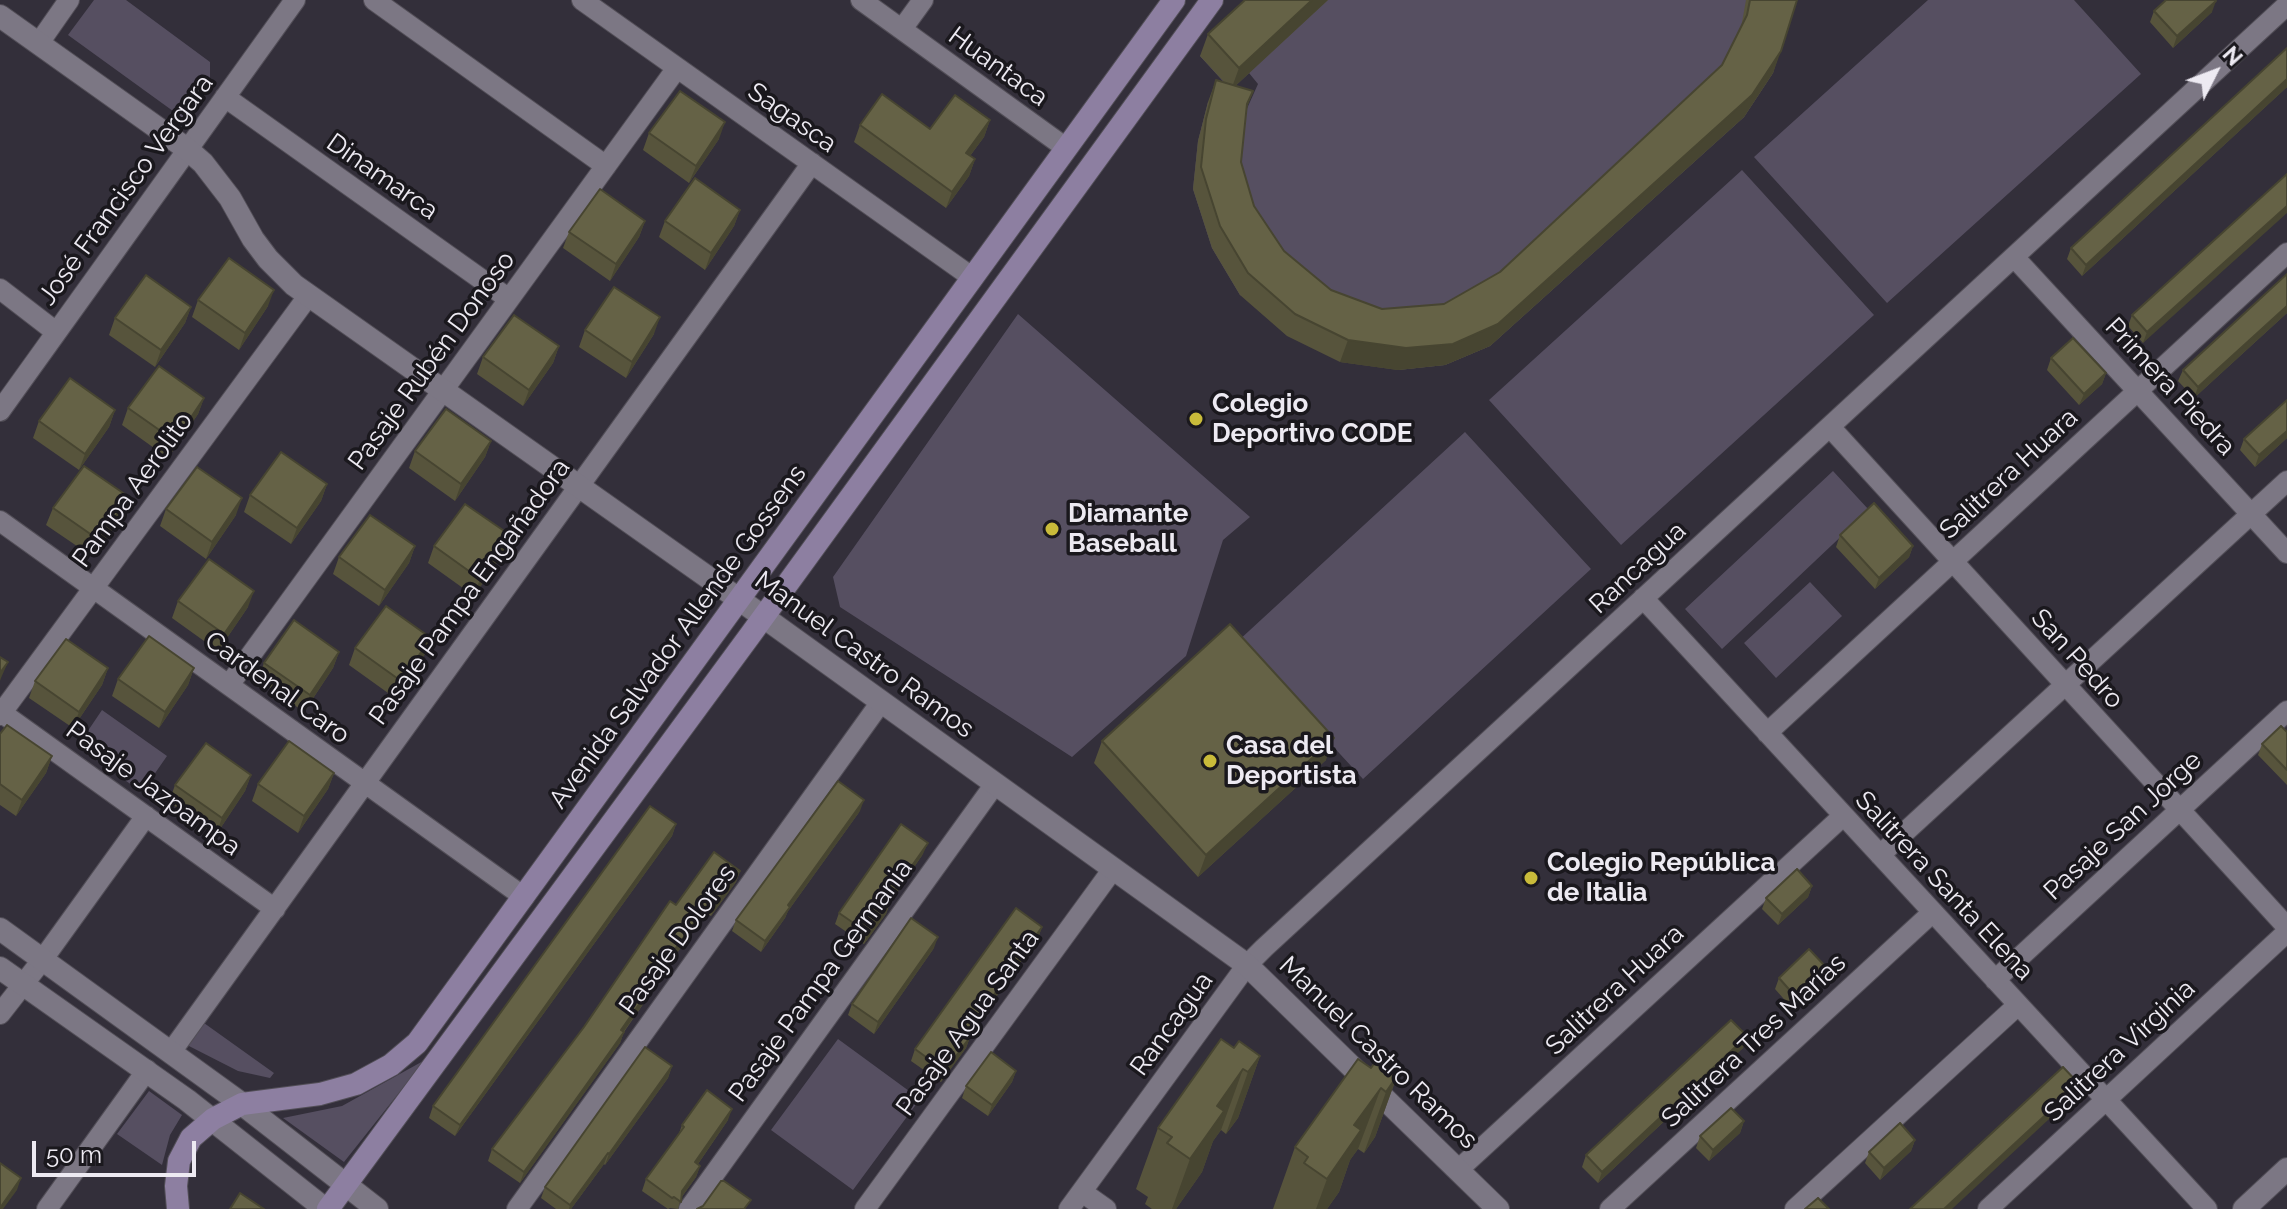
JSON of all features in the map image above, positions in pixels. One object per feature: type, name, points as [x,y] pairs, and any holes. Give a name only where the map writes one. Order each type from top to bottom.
[{"type":"main road","name":"Avenida Salvador Allende Gossens","points":[[178,1209],[177,1173],[183,1150],[191,1138],[213,1119],[242,1104],[320,1094],[374,1075],[405,1055],[431,1025],[1174,0]]},
{"type":"main road","points":[[326,1209],[763,617],[1212,0]]},
{"type":"street","points":[[39,43],[69,0]]},
{"type":"street","name":"José Francisco Vergara","points":[[0,411],[295,0]]},
{"type":"street","points":[[374,0],[606,166]]},
{"type":"street","name":"Sagasca","points":[[582,0],[973,278]]},
{"type":"street","name":"Huantaca","points":[[861,0],[1066,148]]},
{"type":"street","points":[[902,29],[923,0]]},
{"type":"street","name":"Rancagua","points":[[1069,1209],[1247,965],[2287,6]]},
{"type":"street","name":"Manuel Castro Ramos","points":[[0,16],[187,149],[218,179],[253,239],[294,285],[740,600],[1247,965],[1495,1208]]},
{"type":"street","name":"Pasaje Rubén Donoso","points":[[229,685],[677,68]]},
{"type":"street","name":"Dinamarca","points":[[225,97],[509,299]]},
{"type":"street","name":"Pasaje Pampa Engañadora","points":[[171,1052],[812,163]]},
{"type":"street","name":"Salitrera Huara","points":[[1767,733],[2287,253]]},
{"type":"street","name":"Primera Piedra","points":[[2014,257],[2287,553]]},
{"type":"street","points":[[0,289],[56,332]]},
{"type":"street","name":"Pampa Aerolito","points":[[1,714],[309,295]]},
{"type":"street","name":"San Pedro","points":[[1830,427],[2287,929]]},
{"type":"street","points":[[1880,855],[2287,481]]},
{"type":"street","name":"Cardenal Caro","points":[[0,521],[524,897]]},
{"type":"street","name":"Salitrera Santa Elena","points":[[1643,598],[2207,1209]]},
{"type":"street","name":"Pasaje Dolores","points":[[517,1209],[881,702]]},
{"type":"street","name":"Pasaje San Jorge","points":[[1995,980],[2287,711]]},
{"type":"street","name":"Pasaje Jazpampa","points":[[1,714],[275,909]]},
{"type":"street","name":"Pasaje Pampa Germania","points":[[689,1209],[995,784]]},
{"type":"street","points":[[0,1014],[146,816]]},
{"type":"street","name":"Salitrera Huara","points":[[1458,1170],[1843,816]]},
{"type":"street","name":"Pasaje Agua Santa","points":[[865,1209],[1113,869]]},
{"type":"street","name":"Salitrera Tres Marías","points":[[1610,1209],[1933,912]]},
{"type":"street","points":[[0,929],[242,1104],[377,1209]]},
{"type":"street","name":"Salitrera Virginia","points":[[1988,1209],[2287,929]]},
{"type":"street","points":[[0,968],[147,1070],[326,1209]]},
{"type":"street","points":[[1795,1209],[2018,1005]]},
{"type":"street","points":[[47,1209],[147,1070]]},
{"type":"street","points":[[2244,1209],[2287,1169]]},
{"type":"street","points":[[1082,1192],[1106,1209]]},
{"type":"shaded area","points":[[94,0],[126,0],[210,62],[210,82],[184,119],[68,35]]},
{"type":"shaded area","points":[[1260,0],[1791,0],[1773,73],[1744,117],[1490,346],[1445,365],[1398,370],[1240,295],[1212,248],[1193,189],[1198,141],[1208,102],[1245,113],[1258,84],[1249,73],[1231,90],[1200,56]]},
{"type":"shaded area","points":[[1928,0],[2074,0],[2141,74],[1887,303],[1754,157]]},
{"type":"shaded area","points":[[1742,170],[1874,315],[1621,545],[1489,400]]},
{"type":"shaded area","name":"Diamante Baseball","points":[[1018,314],[1250,517],[1223,540],[1186,656],[1072,757],[840,607],[833,577]]},
{"type":"shaded area","points":[[1465,432],[1591,569],[1363,779],[1237,642]]},
{"type":"shaded area","points":[[1833,471],[1869,510],[1722,649],[1685,609]]},
{"type":"shaded area","points":[[1810,582],[1842,616],[1776,678],[1744,643]]},
{"type":"shaded area","points":[[102,710],[167,756],[142,792],[77,747]]},
{"type":"shaded area","points":[[204,1023],[274,1073],[270,1078],[238,1071],[187,1045]]},
{"type":"shaded area","points":[[838,1039],[920,1099],[853,1190],[771,1130]]},
{"type":"shaded area","points":[[425,1060],[344,1162],[283,1118],[342,1106]]},
{"type":"shaded area","points":[[149,1091],[182,1115],[170,1135],[162,1165],[117,1134]]},
{"type":"building","points":[[1245,0],[1312,0],[1239,68],[1208,34]]},
{"type":"building","points":[[1750,0],[1797,0],[1781,51],[1752,95],[1498,324],[1453,344],[1406,348],[1348,340],[1295,314],[1248,273],[1220,226],[1201,167],[1206,119],[1216,80],[1253,91],[1247,104],[1241,162],[1254,206],[1284,251],[1331,290],[1382,309],[1444,304],[1500,272],[1722,65],[1747,15]]},
{"type":"building","points":[[2166,0],[2216,1],[2177,36],[2154,11]]},
{"type":"building","points":[[2287,48],[2287,79],[2086,265],[2071,248]]},
{"type":"building","points":[[680,91],[725,122],[696,166],[649,133]]},
{"type":"building","points":[[882,94],[930,129],[955,95],[990,120],[966,153],[975,159],[952,192],[860,125]]},
{"type":"building","points":[[2287,174],[2287,206],[2147,332],[2132,315]]},
{"type":"building","points":[[695,178],[740,210],[711,253],[665,221]]},
{"type":"building","points":[[600,189],[645,221],[616,264],[569,232]]},
{"type":"building","points":[[229,258],[274,290],[245,333],[198,300]]},
{"type":"building","points":[[2287,274],[2287,306],[2198,387],[2183,370]]},
{"type":"building","points":[[146,275],[191,307],[161,350],[115,318]]},
{"type":"building","points":[[614,287],[660,317],[632,362],[585,330]]},
{"type":"building","points":[[514,315],[559,346],[529,390],[483,357]]},
{"type":"building","points":[[2073,338],[2106,373],[2084,394],[2051,358]]},
{"type":"building","points":[[159,366],[204,398],[175,441],[128,408]]},
{"type":"building","points":[[70,378],[115,410],[85,454],[39,421]]},
{"type":"building","points":[[2287,400],[2287,431],[2259,455],[2244,439]]},
{"type":"building","points":[[446,409],[491,441],[461,484],[415,451]]},
{"type":"building","points":[[281,452],[327,484],[297,528],[250,495]]},
{"type":"building","points":[[84,466],[129,497],[99,540],[53,508]]},
{"type":"building","points":[[197,467],[242,498],[212,542],[166,509]]},
{"type":"building","points":[[1874,503],[1913,546],[1879,578],[1840,535]]},
{"type":"building","points":[[465,504],[510,535],[480,579],[434,546]]},
{"type":"building","points":[[370,515],[415,546],[385,590],[339,557]]},
{"type":"building","points":[[209,559],[254,591],[224,634],[178,601]]},
{"type":"building","points":[[386,606],[431,638],[401,681],[355,648]]},
{"type":"building","points":[[294,620],[339,652],[310,695],[264,663]]},
{"type":"building","name":"Casa del Deportista","points":[[1230,624],[1334,738],[1206,855],[1102,741]]},
{"type":"building","points":[[149,636],[194,668],[165,712],[118,679]]},
{"type":"building","points":[[66,639],[108,668],[79,712],[35,681]]},
{"type":"building","points":[[0,657],[8,662],[0,673]]},
{"type":"building","points":[[7,725],[52,756],[22,800],[0,784],[0,734]]},
{"type":"building","points":[[2281,726],[2287,732],[2287,770],[2262,744]]},
{"type":"building","points":[[289,741],[334,773],[304,816],[258,784]]},
{"type":"building","points":[[206,743],[251,775],[222,818],[175,785]]},
{"type":"building","points":[[838,781],[864,800],[765,941],[736,920]]},
{"type":"building","points":[[650,806],[676,824],[460,1125],[433,1106]]},
{"type":"building","points":[[901,824],[928,843],[868,933],[839,913]]},
{"type":"building","points":[[714,852],[740,871],[715,905],[710,901],[657,974],[659,976],[621,1030],[624,1032],[524,1172],[492,1149],[584,1027],[670,901],[676,905]]},
{"type":"building","points":[[1797,869],[1812,886],[1782,914],[1766,898]]},
{"type":"building","points":[[1016,908],[1042,927],[966,1034],[970,1037],[945,1071],[915,1049]]},
{"type":"building","points":[[911,918],[938,937],[878,1022],[852,1004]]},
{"type":"building","points":[[1809,949],[1825,966],[1794,995],[1779,978]]},
{"type":"building","points":[[1731,1020],[1747,1036],[1602,1172],[1586,1155]]},
{"type":"building","points":[[1221,1039],[1234,1048],[1239,1041],[1260,1056],[1248,1072],[1243,1069],[1217,1106],[1224,1111],[1190,1159],[1167,1143],[1172,1137],[1158,1128]]},
{"type":"building","points":[[645,1047],[672,1066],[570,1205],[545,1187]]},
{"type":"building","points":[[991,1052],[1016,1071],[992,1105],[966,1086]]},
{"type":"building","points":[[1358,1059],[1371,1068],[1376,1061],[1397,1076],[1386,1092],[1381,1088],[1354,1125],[1361,1130],[1327,1179],[1304,1163],[1308,1157],[1295,1147]]},
{"type":"building","points":[[2063,1067],[2079,1084],[1944,1209],[1910,1209]]},
{"type":"building","points":[[707,1090],[732,1109],[695,1162],[700,1166],[682,1191],[681,1202],[646,1179]]},
{"type":"building","points":[[1731,1108],[1744,1121],[1713,1150],[1700,1136]]},
{"type":"building","points":[[1900,1123],[1915,1140],[1884,1168],[1869,1152]]},
{"type":"building","points":[[0,1163],[21,1178],[0,1208]]},
{"type":"building","points":[[721,1181],[751,1200],[744,1209],[697,1209],[703,1206]]},
{"type":"building","points":[[240,1193],[264,1209],[230,1209]]},
{"type":"building","points":[[1818,1198],[1829,1209],[1805,1209]]},
{"type":"place","name":"Colegio Deportivo CODE","points":[[1196,419]]},
{"type":"place","name":"Diamante Baseball","points":[[1052,529]]},
{"type":"place","name":"Casa del Deportista","points":[[1210,761]]},
{"type":"place","name":"Colegio República de Italia","points":[[1531,878]]}]
